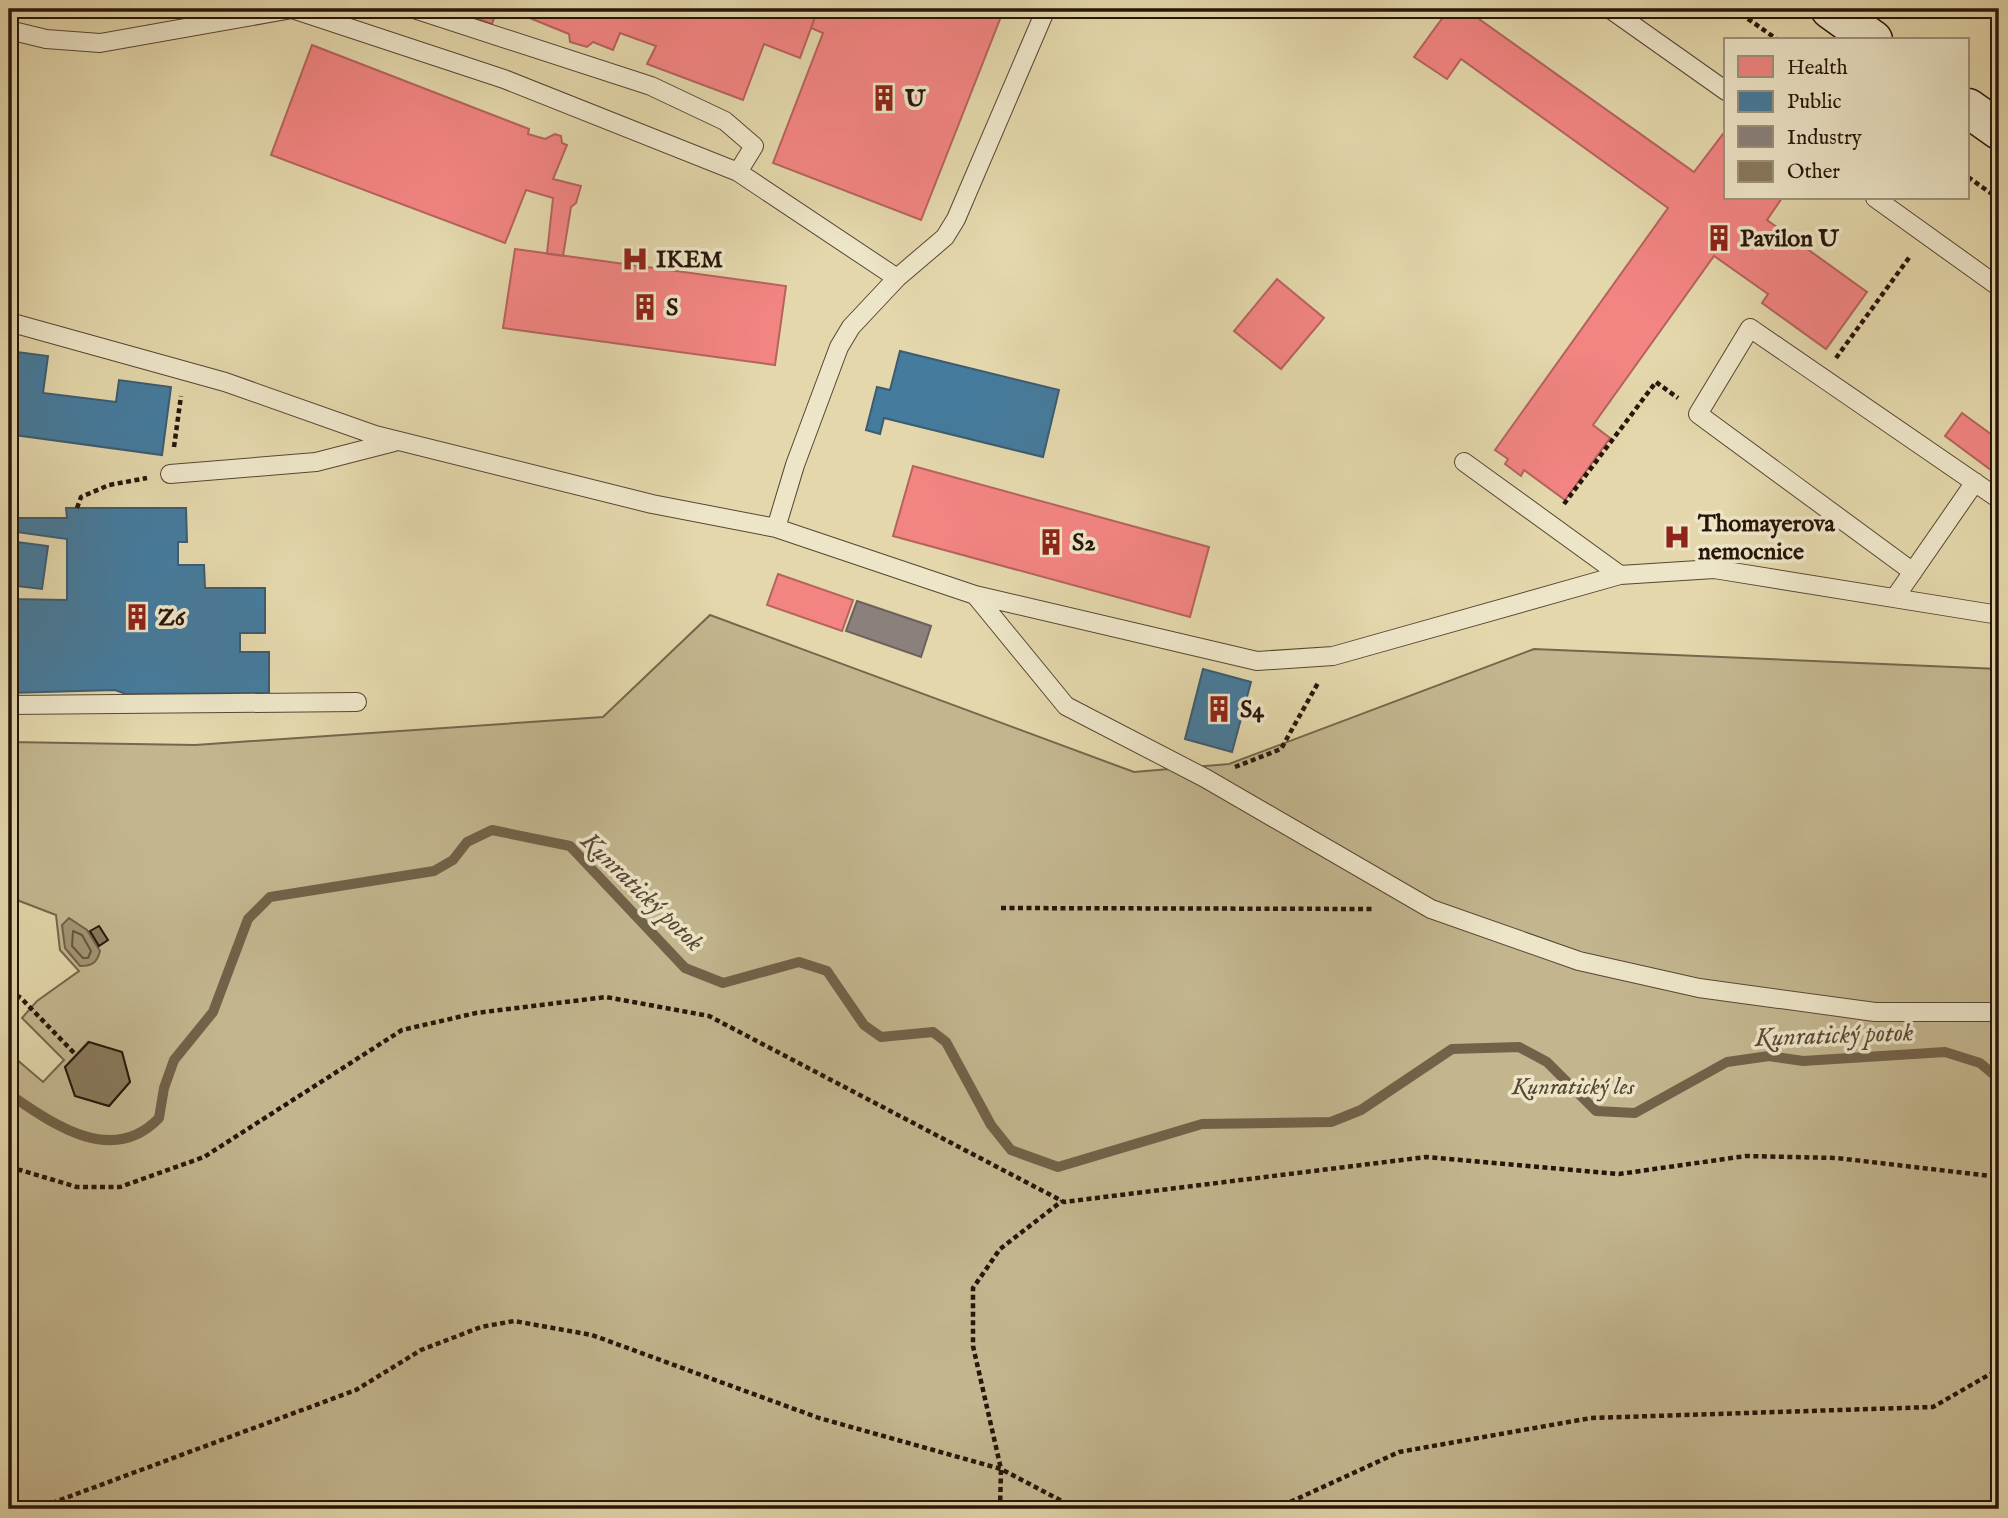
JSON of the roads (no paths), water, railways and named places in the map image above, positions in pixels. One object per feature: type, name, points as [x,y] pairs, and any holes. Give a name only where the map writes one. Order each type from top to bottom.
[{"type":"main road","points":[[1830,9],[1870,38]]},
{"type":"main road","points":[[1969,109],[1999,130]]},
{"type":"lane","points":[[9,30],[46,39],[100,43],[292,9],[504,79],[738,172],[897,278]]},
{"type":"lane","points":[[414,9],[651,86],[725,121],[754,146],[738,172]]},
{"type":"lane","points":[[776,528],[795,465],[839,347],[861,314],[945,236],[956,219],[1046,9]]},
{"type":"lane","points":[[1610,9],[1724,90]]},
{"type":"lane","points":[[1878,200],[1999,286]]},
{"type":"lane","points":[[9,322],[225,383],[397,441],[652,504],[776,528],[975,595],[1257,662],[1333,656],[1620,575],[1714,569],[1896,596],[1999,615]]},
{"type":"lane","points":[[1913,572],[1698,414],[1750,328],[1999,499]]},
{"type":"lane","points":[[170,474],[316,462],[397,441]]},
{"type":"lane","points":[[1464,462],[1620,575]]},
{"type":"lane","points":[[1896,596],[1975,482]]},
{"type":"lane","points":[[975,595],[1066,706],[1205,778],[1431,909],[1579,961],[1699,988],[1875,1012],[1999,1012]]},
{"type":"lane","points":[[9,705],[357,702]]},
{"type":"water","points":[[69,918],[87,930],[100,951],[96,961],[91,964],[80,966],[65,948],[62,925]]},
{"type":"waterway","name":"Kunratický potok","points":[[9,1094],[63,1128],[83,1136],[102,1140],[122,1139],[141,1132],[159,1118],[164,1088],[174,1060],[213,1012],[248,919],[270,897],[434,871],[453,860],[467,842],[492,830],[570,846],[685,968],[723,983],[799,962],[827,971],[864,1025],[881,1037],[933,1032],[946,1042],[991,1125],[1011,1150],[1058,1167],[1202,1124],[1331,1122],[1361,1110],[1452,1049],[1519,1047],[1547,1062],[1596,1111],[1635,1113],[1727,1062],[1769,1056],[1803,1061],[1945,1052],[1980,1063],[1999,1079]]},
{"type":"place","name":"U","points":[[884,98]]},
{"type":"place","name":"Pavilon U","points":[[1719,238]]},
{"type":"place","name":"IKEM","points":[[635,259]]},
{"type":"place","name":"S","points":[[645,307]]},
{"type":"place","name":"Thomayerova nemocnice","points":[[1677,537]]},
{"type":"place","name":"S2","points":[[1051,542]]},
{"type":"place","name":"Z6","points":[[137,617]]},
{"type":"place","name":"S4","points":[[1219,709]]},
{"type":"park label","name":"Kunratický les","points":[[1573,1086]]}]
